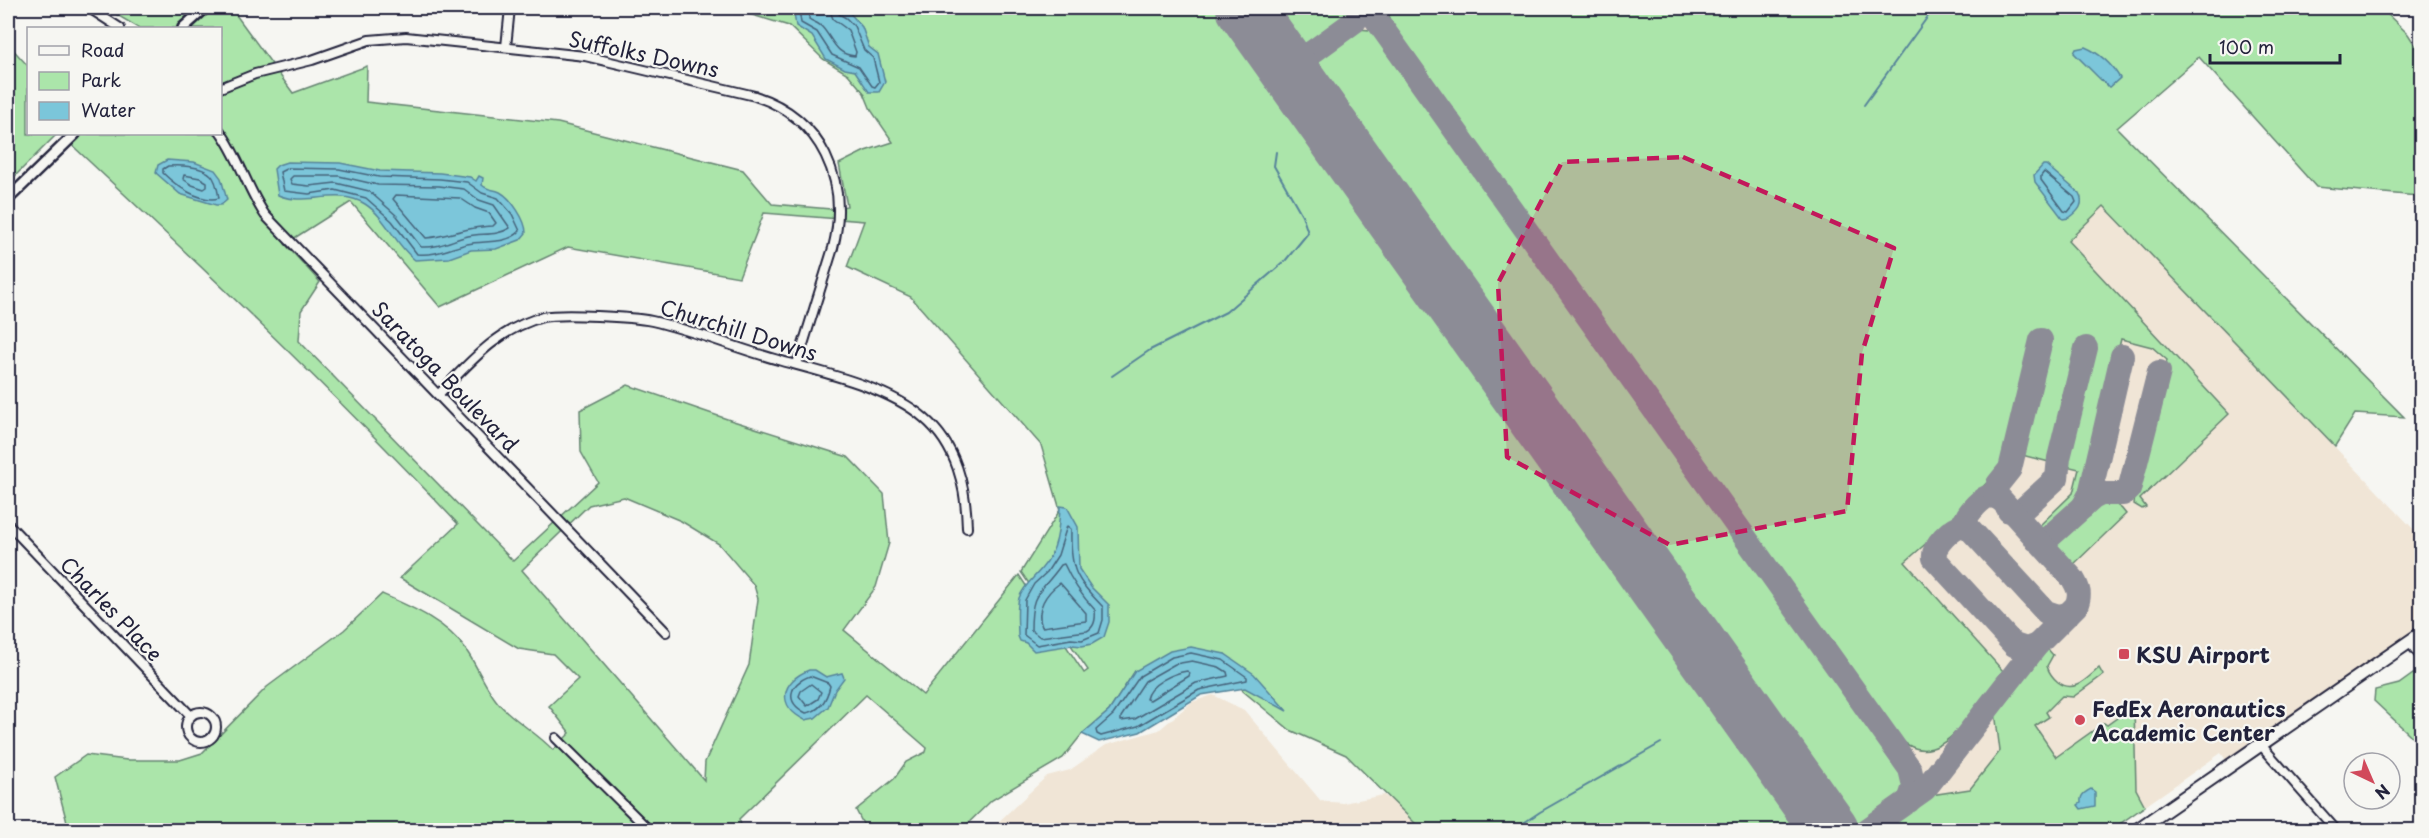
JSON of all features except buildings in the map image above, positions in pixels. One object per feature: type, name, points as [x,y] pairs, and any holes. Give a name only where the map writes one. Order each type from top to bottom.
[{"type":"main road","points":[[2137,830],[2421,633]]},
{"type":"street","points":[[90,8],[118,27]]},
{"type":"street","points":[[184,27],[205,8]]},
{"type":"street","points":[[506,47],[510,8]]},
{"type":"street","name":"Suffolks Downs","points":[[222,87],[255,74],[312,60],[378,38],[406,37],[585,56],[755,96],[783,109],[808,129],[823,151],[837,184],[840,213],[833,248],[797,364]]},
{"type":"street","name":"Saratoga Boulevard","points":[[222,134],[236,156],[251,193],[265,215],[666,632]]},
{"type":"street","points":[[8,199],[74,135]]},
{"type":"street","name":"Churchill Downs","points":[[439,394],[496,339],[517,326],[546,316],[649,320],[797,364],[882,393],[924,417],[940,436],[958,466],[964,486],[967,528]]},
{"type":"street","name":"Charles Place","points":[[8,524],[191,716]]},
{"type":"street","points":[[2409,642],[2421,658]]},
{"type":"street","points":[[556,738],[649,831]]},
{"type":"street","points":[[2261,745],[2336,831]]},
{"type":"highlighted area","points":[[1683,157],[1894,248],[1862,353],[1847,511],[1670,545],[1507,457],[1498,283],[1562,162]]},
{"type":"shaded area","points":[[947,8],[1826,8],[2104,206],[2421,537],[2421,633],[2230,766],[2221,753],[2111,830],[1461,830]]},
{"type":"shaded area","points":[[1213,695],[1244,710],[1321,801],[1343,803],[1384,795],[1425,830],[990,830],[1047,776],[1070,770],[1106,745],[1159,730],[1192,702]]},
{"type":"green space","points":[[231,8],[293,93],[367,66],[366,102],[558,123],[743,170],[772,204],[831,209],[847,206],[839,164],[865,151],[893,142],[871,110],[864,93],[848,74],[823,59],[789,26],[729,8],[1229,8],[1815,830],[1422,830],[1346,755],[1290,730],[1243,691],[1225,654],[1135,671],[1109,711],[1082,734],[1063,758],[992,800],[961,830],[866,830],[856,810],[894,779],[906,762],[926,752],[927,748],[866,695],[739,819],[743,830],[69,830],[55,777],[86,755],[127,760],[180,760],[202,753],[267,687],[344,630],[382,594],[417,610],[449,631],[466,650],[500,705],[553,750],[570,733],[549,706],[578,679],[553,654],[519,649],[400,578],[458,524],[262,326],[61,135],[222,135],[222,27],[137,27],[107,9]],"holes":[[[351,202],[440,307],[568,247],[739,277],[764,213],[864,221],[847,267],[911,297],[1041,445],[1060,510],[1021,572],[1088,670],[1084,673],[1019,575],[923,695],[844,630],[876,587],[889,543],[884,494],[848,457],[628,385],[580,410],[581,452],[598,482],[513,561],[299,341],[301,311],[320,282],[285,244]],[[624,497],[681,521],[719,544],[754,585],[758,599],[749,665],[705,762],[704,780],[522,570],[589,505]]]},
{"type":"green space","points":[[1261,8],[1350,8],[1327,32],[1312,42],[1298,46],[1281,37]]},
{"type":"green space","points":[[1391,8],[2381,8],[2408,34],[2421,54],[2421,199],[2418,196],[2316,187],[2199,57],[2117,128],[2404,417],[2355,414],[2335,446],[2104,206],[2068,241],[2229,414],[2140,499],[2146,507],[2142,509],[2134,504],[2167,360],[2152,347],[2121,339],[2084,494],[2076,504],[2041,532],[2037,528],[2073,493],[2079,469],[2062,465],[2089,348],[2082,346],[2053,463],[2018,454],[2045,337],[2036,336],[2006,463],[1939,532],[1905,562],[2004,672],[1970,717],[1951,737],[1929,749],[1917,749],[1905,743],[1893,731],[1394,31],[1389,18]]},
{"type":"green space","points":[[1358,29],[1370,30],[1377,35],[1901,771],[1906,782],[1906,789],[1891,805],[1853,827],[1842,823],[1837,818],[1312,80],[1311,73],[1315,60]]},
{"type":"green space","points":[[8,44],[27,65],[27,135],[56,135],[8,183]]},
{"type":"green space","points":[[2102,502],[2116,504],[2126,514],[2072,566],[2055,547],[2056,542]]},
{"type":"green space","points":[[2046,647],[2053,655],[2047,666],[2049,671],[2056,680],[2064,685],[2080,684],[2099,668],[2103,675],[2073,697],[2062,696],[2046,712],[2049,717],[2035,726],[2056,757],[2104,723],[2107,725],[2128,710],[2127,707],[2132,703],[2134,706],[2136,789],[2145,806],[2111,830],[1881,830],[1931,795],[1970,789],[2000,751],[1995,712]]},
{"type":"green space","points":[[2413,674],[2421,675],[2421,745],[2374,701],[2375,690],[2399,684]]},
{"type":"water","points":[[800,8],[834,8],[849,12],[862,27],[869,47],[878,54],[885,82],[879,92],[869,92],[855,71],[845,69],[826,59],[812,36],[796,26],[794,14]]},
{"type":"water","points":[[2085,47],[2105,60],[2120,78],[2110,87],[2074,53],[2076,49]]},
{"type":"water","points":[[167,160],[194,162],[215,170],[221,178],[227,200],[221,205],[216,205],[180,194],[156,173],[158,165]]},
{"type":"water","points":[[287,162],[340,163],[380,171],[440,173],[470,177],[476,181],[479,176],[483,178],[484,187],[500,192],[513,204],[521,216],[526,233],[520,240],[496,249],[471,250],[449,258],[415,260],[373,210],[355,199],[333,197],[299,199],[278,195],[274,169]]},
{"type":"water","points":[[2043,165],[2046,165],[2079,193],[2080,207],[2069,218],[2063,219],[2035,182],[2034,175]]},
{"type":"water","points":[[1060,506],[1067,507],[1078,527],[1079,569],[1091,587],[1109,605],[1109,622],[1104,637],[1092,644],[1034,651],[1026,643],[1020,641],[1018,636],[1018,602],[1024,589],[1051,554],[1058,531]]},
{"type":"water","points":[[1191,647],[1225,654],[1254,674],[1287,711],[1245,688],[1201,695],[1140,732],[1099,742],[1082,734],[1109,711],[1135,671],[1170,651]]},
{"type":"water","points":[[809,670],[815,670],[826,677],[842,673],[844,678],[835,690],[828,707],[815,718],[805,720],[789,708],[786,694],[792,680]]},
{"type":"water","points":[[2091,789],[2095,792],[2095,806],[2081,809],[2078,805],[2081,803],[2082,796]]},
{"type":"waterway","points":[[1864,105],[1934,8]]},
{"type":"waterway","points":[[8,143],[15,145]]},
{"type":"waterway","points":[[1112,376],[1150,350],[1226,312],[1285,261],[1308,233],[1302,215],[1274,166],[1276,152]]},
{"type":"waterway","points":[[1513,830],[1540,812],[1661,743]]},
{"type":"taxiway","points":[[1368,8],[1910,769],[1914,786],[1909,801]]},
{"type":"taxiway","points":[[1306,93],[1302,82],[1303,67],[1311,53],[1355,21]]},
{"type":"taxiway","points":[[1266,37],[1275,47],[1286,53],[1298,56],[1311,53]]},
{"type":"taxiway","points":[[1867,830],[1925,789],[2037,645],[2078,602],[2079,592],[2073,579],[1995,493],[1998,484],[2010,469],[2041,340]]},
{"type":"taxiway","points":[[2009,511],[2021,511],[2057,478],[2059,458],[2086,348]]},
{"type":"taxiway","points":[[2083,507],[2090,494],[2122,356]]},
{"type":"taxiway","points":[[2036,540],[2047,539],[2093,498],[2101,494],[2123,494],[2129,490],[2159,372]]},
{"type":"taxiway","points":[[1997,498],[1992,495],[1988,496],[1976,505],[1965,521],[1968,527],[2046,612],[2058,616],[2068,614]]},
{"type":"taxiway","points":[[1968,527],[1959,526],[1948,533],[1936,548],[1934,558],[2014,645],[2026,649],[2037,645]]},
{"type":"taxiway","points":[[1820,816],[1839,830]]},
{"type":"runway","points":[[1245,8],[1830,830]]},
{"type":"place","name":"KSU Airport","points":[[2124,654]]},
{"type":"place","name":"FedEx Aeronautics Academic Center","points":[[2080,720]]}]
